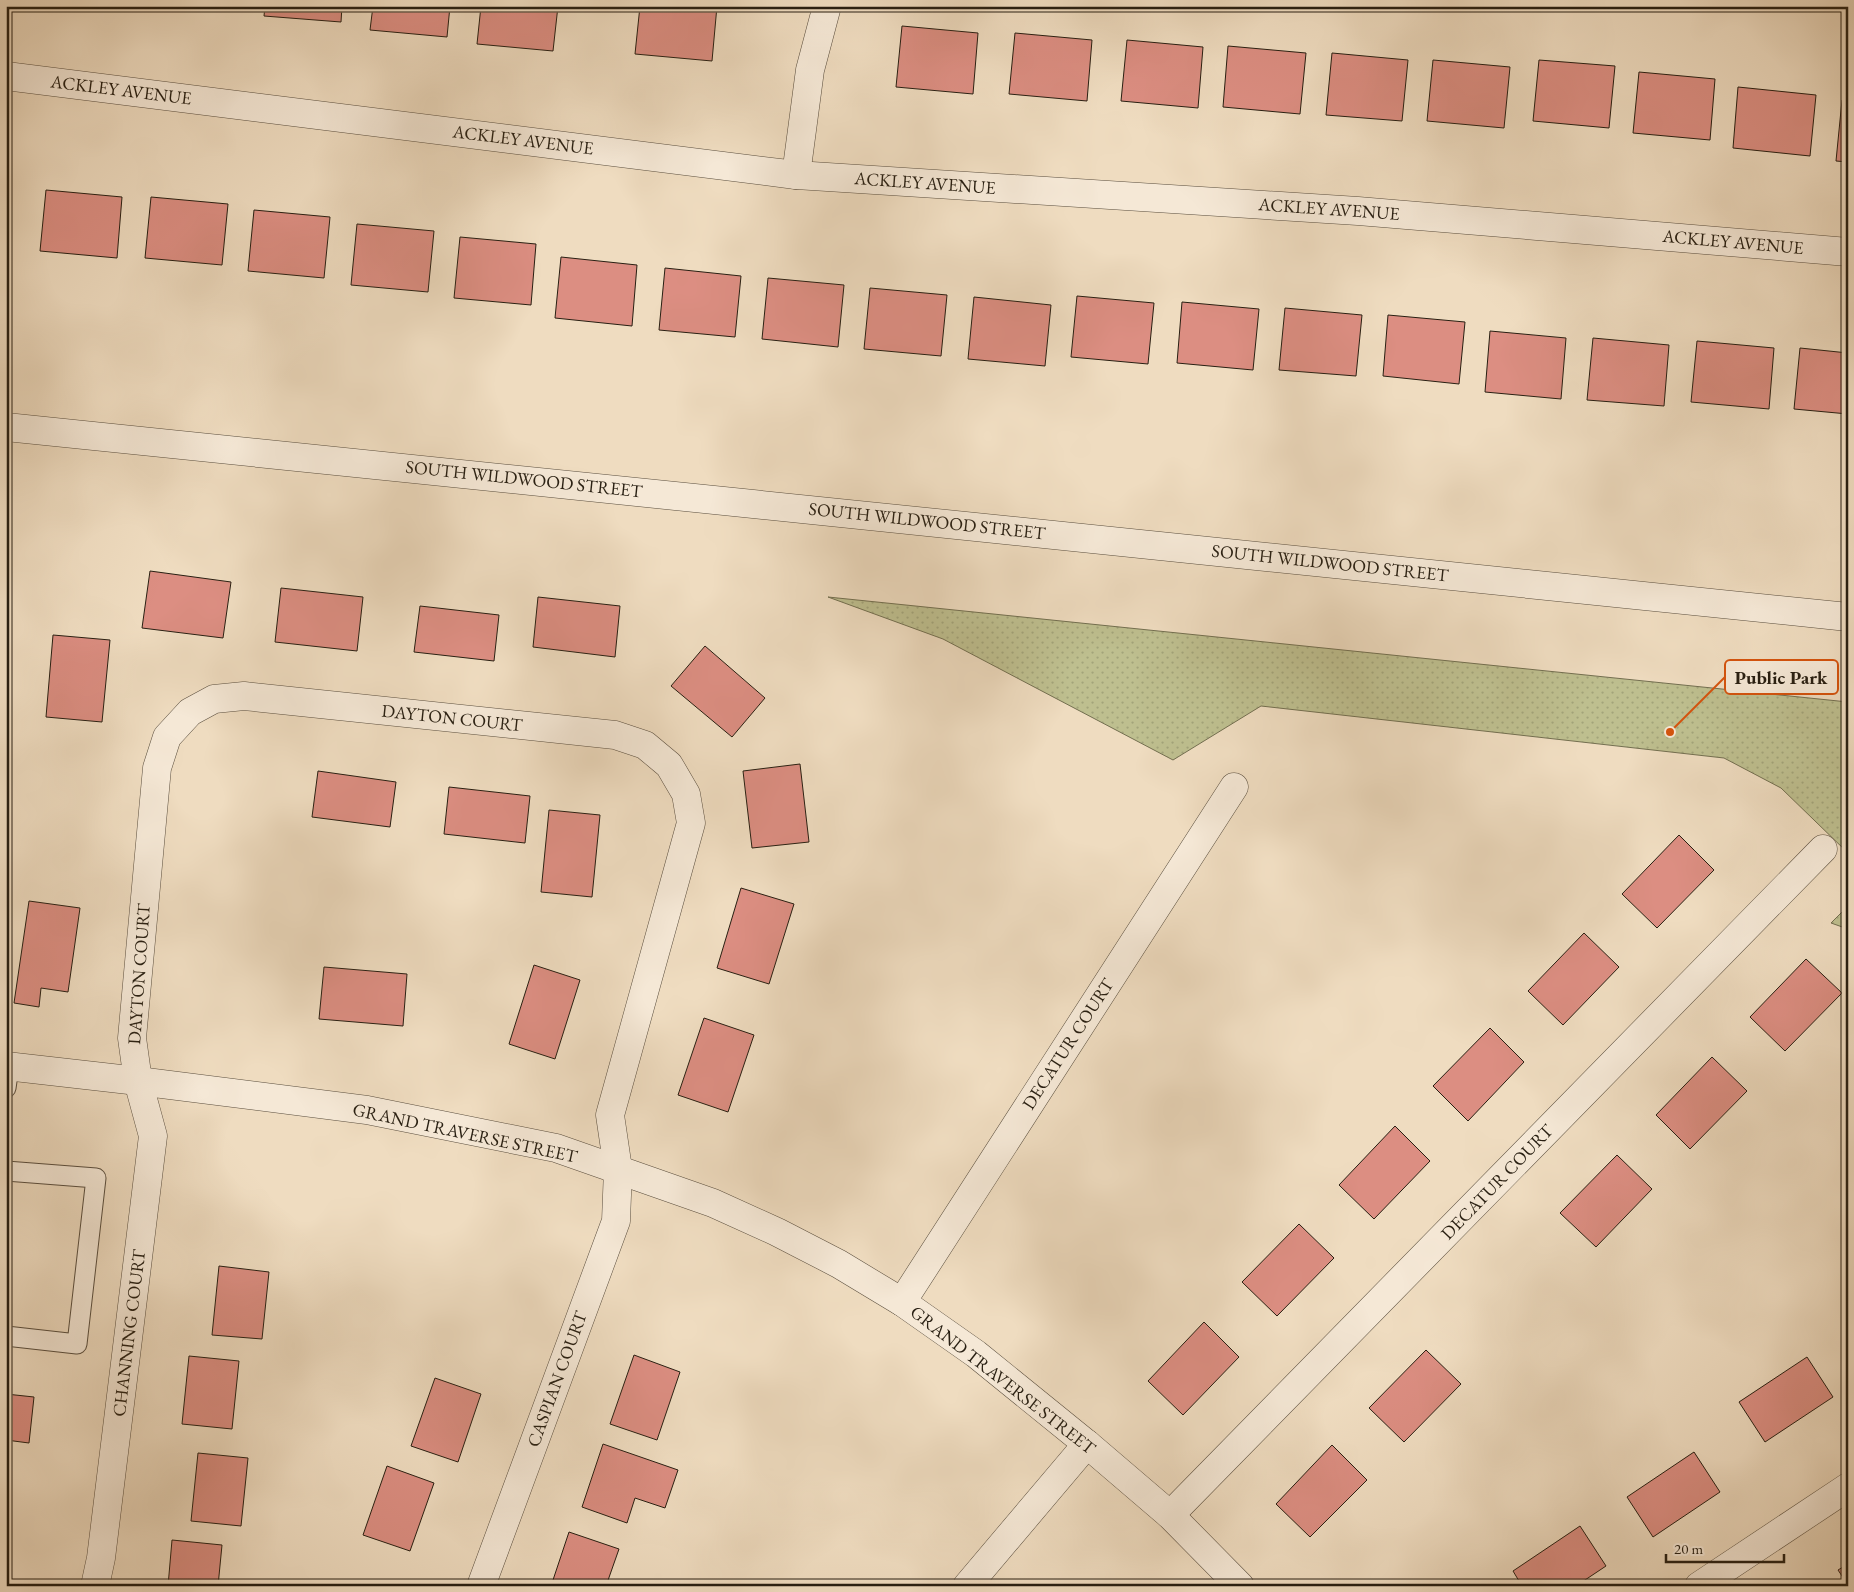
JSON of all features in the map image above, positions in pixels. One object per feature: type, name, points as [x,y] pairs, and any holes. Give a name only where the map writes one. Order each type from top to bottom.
[{"type":"street","points":[[796,175],[810,70],[827,6]]},
{"type":"street","name":"ACKLEY AVENUE","points":[[6,76],[796,175],[1358,211],[1848,252]]},
{"type":"street","name":"SOUTH WILDWOOD STREET","points":[[6,427],[1848,617]]},
{"type":"street","name":"DAYTON COURT","points":[[138,1081],[132,1038],[157,768],[167,737],[190,712],[214,699],[244,696],[615,735],[645,745],[669,765],[686,794],[691,823],[610,1116],[618,1169]]},
{"type":"street","name":"DECATUR COURT","points":[[902,1302],[1234,787]]},
{"type":"street","name":"DECATUR COURT","points":[[1170,1515],[1823,849]]},
{"type":"street","name":"GRAND TRAVERSE STREET","points":[[7,1074],[138,1081],[367,1110],[556,1148],[713,1203],[777,1232],[839,1264],[902,1302],[976,1354],[1087,1444],[1170,1515],[1240,1586]]},
{"type":"street","name":"CHANNING COURT","points":[[95,1586],[153,1136],[138,1081]]},
{"type":"street","name":"CASPIAN COURT","points":[[480,1586],[616,1221],[618,1169]]},
{"type":"street","points":[[967,1586],[1087,1444]]},
{"type":"street","points":[[1699,1586],[1848,1486]]},
{"type":"lane","points":[[6,1171],[96,1178],[77,1344],[6,1336]]},
{"type":"green space","points":[[828,597],[1848,702],[1848,853],[1781,788],[1724,758],[1261,706],[1173,760],[943,639]]},
{"type":"green space","points":[[1848,906],[1848,929],[1831,923]]},
{"type":"building","points":[[265,6],[342,6],[341,22],[264,16]]},
{"type":"building","points":[[373,6],[450,6],[447,37],[370,30]]},
{"type":"building","points":[[481,6],[558,6],[553,51],[477,44]]},
{"type":"building","points":[[640,6],[717,6],[712,61],[635,54]]},
{"type":"building","points":[[902,26],[978,33],[973,94],[896,87]]},
{"type":"building","points":[[1015,33],[1092,40],[1087,101],[1009,94]]},
{"type":"building","points":[[1127,40],[1203,47],[1198,108],[1121,101]]},
{"type":"building","points":[[1228,46],[1306,53],[1300,114],[1223,107]]},
{"type":"building","points":[[1332,53],[1408,60],[1402,121],[1326,115]]},
{"type":"building","points":[[1433,60],[1510,67],[1504,128],[1427,121]]},
{"type":"building","points":[[1539,60],[1615,66],[1609,128],[1533,121]]},
{"type":"building","points":[[1639,72],[1715,79],[1710,140],[1633,133]]},
{"type":"building","points":[[1738,87],[1816,95],[1810,156],[1733,148]]},
{"type":"building","points":[[1842,100],[1848,101],[1848,162],[1836,161]]},
{"type":"building","points":[[46,190],[122,197],[117,258],[40,251]]},
{"type":"building","points":[[151,197],[228,204],[222,265],[145,258]]},
{"type":"building","points":[[254,210],[330,217],[324,278],[248,271]]},
{"type":"building","points":[[357,224],[434,231],[428,292],[351,285]]},
{"type":"building","points":[[460,237],[536,244],[531,305],[454,298]]},
{"type":"building","points":[[561,257],[637,265],[632,326],[555,318]]},
{"type":"building","points":[[665,268],[741,276],[735,337],[659,330]]},
{"type":"building","points":[[768,278],[844,285],[838,347],[762,339]]},
{"type":"building","points":[[870,288],[947,295],[941,356],[864,349]]},
{"type":"building","points":[[1077,296],[1154,303],[1148,364],[1071,357]]},
{"type":"building","points":[[974,297],[1051,305],[1045,366],[968,359]]},
{"type":"building","points":[[1182,302],[1259,309],[1253,370],[1177,363]]},
{"type":"building","points":[[1285,308],[1362,315],[1356,376],[1279,370]]},
{"type":"building","points":[[1388,315],[1465,322],[1459,384],[1383,376]]},
{"type":"building","points":[[1490,331],[1566,338],[1561,399],[1485,392]]},
{"type":"building","points":[[1593,338],[1669,345],[1664,406],[1587,400]]},
{"type":"building","points":[[1697,341],[1774,348],[1769,409],[1691,402]]},
{"type":"building","points":[[1800,348],[1848,353],[1848,414],[1794,409]]},
{"type":"building","points":[[150,571],[231,582],[223,638],[142,628]]},
{"type":"building","points":[[281,588],[363,597],[357,651],[275,642]]},
{"type":"building","points":[[538,597],[620,606],[615,657],[533,647]]},
{"type":"building","points":[[420,606],[499,615],[494,661],[414,652]]},
{"type":"building","points":[[53,635],[110,640],[102,722],[46,717]]},
{"type":"building","points":[[705,646],[765,698],[732,737],[671,686]]},
{"type":"building","points":[[800,764],[809,842],[752,848],[743,771]]},
{"type":"building","points":[[318,771],[396,782],[390,827],[312,817]]},
{"type":"building","points":[[449,787],[530,796],[525,843],[444,834]]},
{"type":"building","points":[[549,810],[600,815],[592,897],[541,892]]},
{"type":"building","points":[[1679,835],[1714,870],[1657,928],[1622,894]]},
{"type":"building","points":[[741,888],[794,904],[769,984],[717,968]]},
{"type":"building","points":[[29,901],[80,908],[68,992],[41,988],[39,1007],[14,1003]]},
{"type":"building","points":[[1584,933],[1619,967],[1563,1025],[1528,991]]},
{"type":"building","points":[[1806,959],[1842,993],[1785,1051],[1750,1017]]},
{"type":"building","points":[[534,965],[580,980],[555,1059],[509,1044]]},
{"type":"building","points":[[324,967],[407,974],[403,1026],[319,1019]]},
{"type":"building","points":[[704,1018],[754,1035],[728,1112],[678,1095]]},
{"type":"building","points":[[1490,1028],[1524,1062],[1468,1121],[1433,1086]]},
{"type":"building","points":[[1712,1057],[1747,1091],[1690,1149],[1656,1115]]},
{"type":"building","points":[[1395,1126],[1430,1161],[1374,1219],[1339,1185]]},
{"type":"building","points":[[1617,1155],[1652,1189],[1596,1247],[1560,1213]]},
{"type":"building","points":[[1299,1224],[1334,1258],[1277,1316],[1242,1282]]},
{"type":"building","points":[[219,1266],[269,1272],[262,1339],[212,1335]]},
{"type":"building","points":[[1204,1322],[1239,1357],[1183,1415],[1148,1381]]},
{"type":"building","points":[[1426,1350],[1461,1384],[1404,1442],[1369,1408]]},
{"type":"building","points":[[634,1355],[680,1372],[657,1440],[610,1424]]},
{"type":"building","points":[[189,1356],[239,1361],[232,1429],[182,1424]]},
{"type":"building","points":[[1807,1357],[1833,1397],[1765,1442],[1739,1402]]},
{"type":"building","points":[[435,1378],[481,1394],[458,1462],[411,1446]]},
{"type":"building","points":[[6,1394],[34,1397],[29,1443],[6,1440]]},
{"type":"building","points":[[603,1444],[678,1470],[665,1508],[635,1498],[627,1523],[582,1507]]},
{"type":"building","points":[[1332,1445],[1367,1480],[1310,1537],[1276,1504]]},
{"type":"building","points":[[1694,1452],[1720,1492],[1653,1537],[1627,1497]]},
{"type":"building","points":[[198,1453],[248,1458],[241,1526],[191,1521]]},
{"type":"building","points":[[387,1466],[434,1483],[410,1551],[363,1535]]},
{"type":"building","points":[[1580,1526],[1606,1566],[1576,1586],[1522,1586],[1513,1571]]},
{"type":"building","points":[[569,1532],[619,1549],[606,1586],[551,1586]]},
{"type":"building","points":[[172,1540],[222,1545],[218,1586],[168,1586]]},
{"type":"building","points":[[1848,1564],[1848,1585],[1838,1570]]},
{"type":"place","name":"Public Park","points":[[1670,732]]}]
